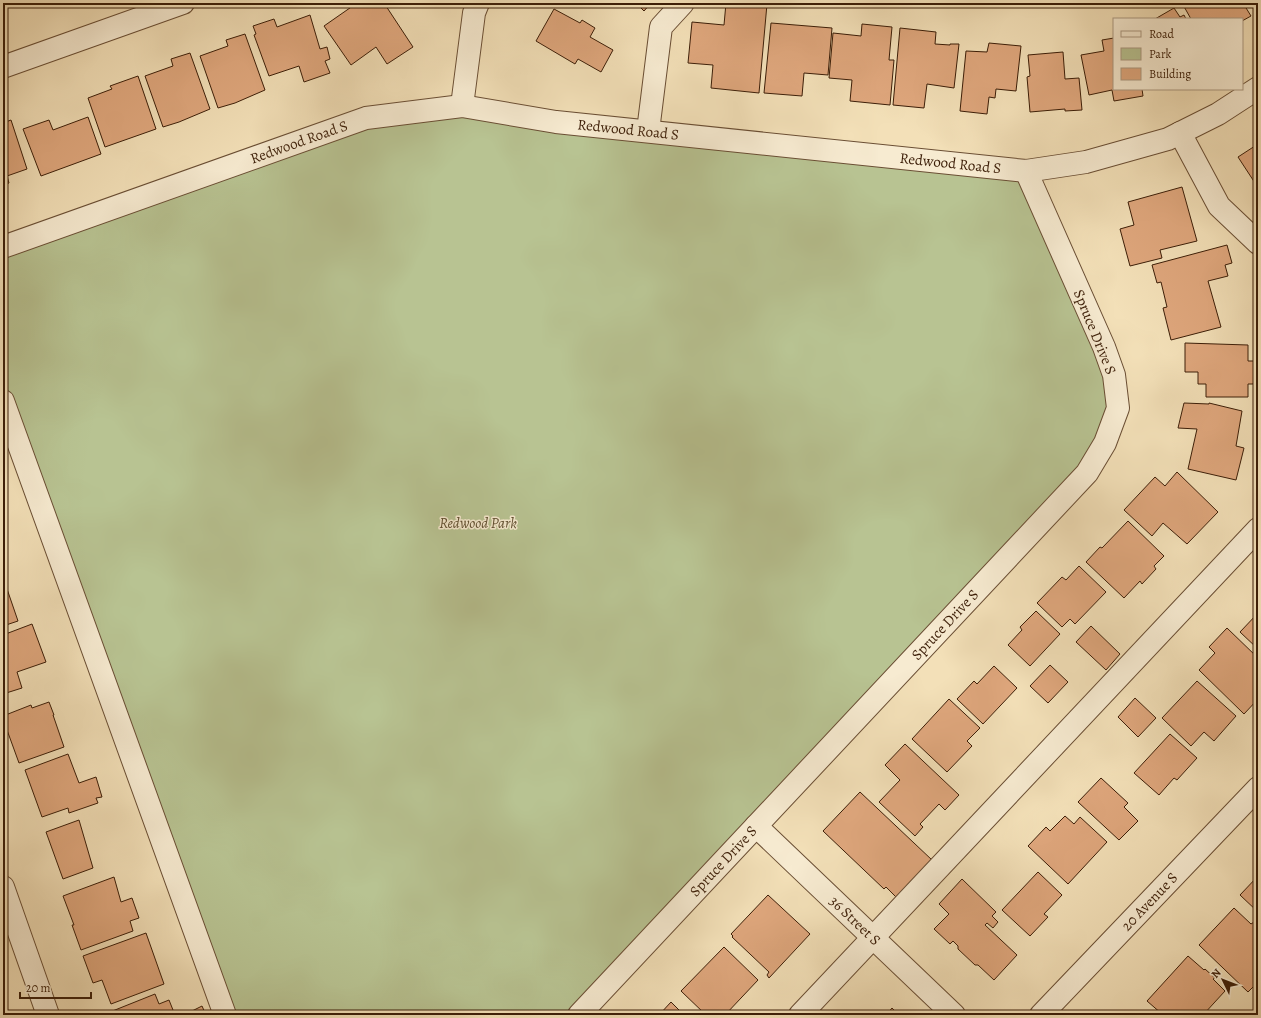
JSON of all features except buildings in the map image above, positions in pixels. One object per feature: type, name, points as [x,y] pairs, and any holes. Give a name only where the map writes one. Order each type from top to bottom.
[{"type":"street","points":[[3,67],[183,3]]},
{"type":"street","points":[[462,106],[474,13],[478,3]]},
{"type":"street","points":[[648,131],[661,27],[683,3]]},
{"type":"street","name":"Redwood Road S","points":[[3,247],[366,118],[462,106],[556,122],[1026,171],[1086,162],[1168,139],[1218,114],[1258,88]]},
{"type":"street","points":[[1180,133],[1219,206],[1258,243]]},
{"type":"street","name":"Spruce Drive S","points":[[579,1015],[1087,473],[1105,443],[1118,408],[1114,375],[1104,347],[1026,171]]},
{"type":"street","points":[[3,401],[225,1015]]},
{"type":"street","points":[[800,1015],[1258,529]]},
{"type":"street","name":"20 Avenue S","points":[[1041,1015],[1258,788]]},
{"type":"street","name":"36 Street S","points":[[756,826],[954,1015]]},
{"type":"street","points":[[3,887],[48,1015]]},
{"type":"green space","name":"Redwood Park","points":[[462,106],[1026,171],[1114,375],[1105,443],[579,1015],[218,1015],[3,393],[3,247],[366,118]]}]
